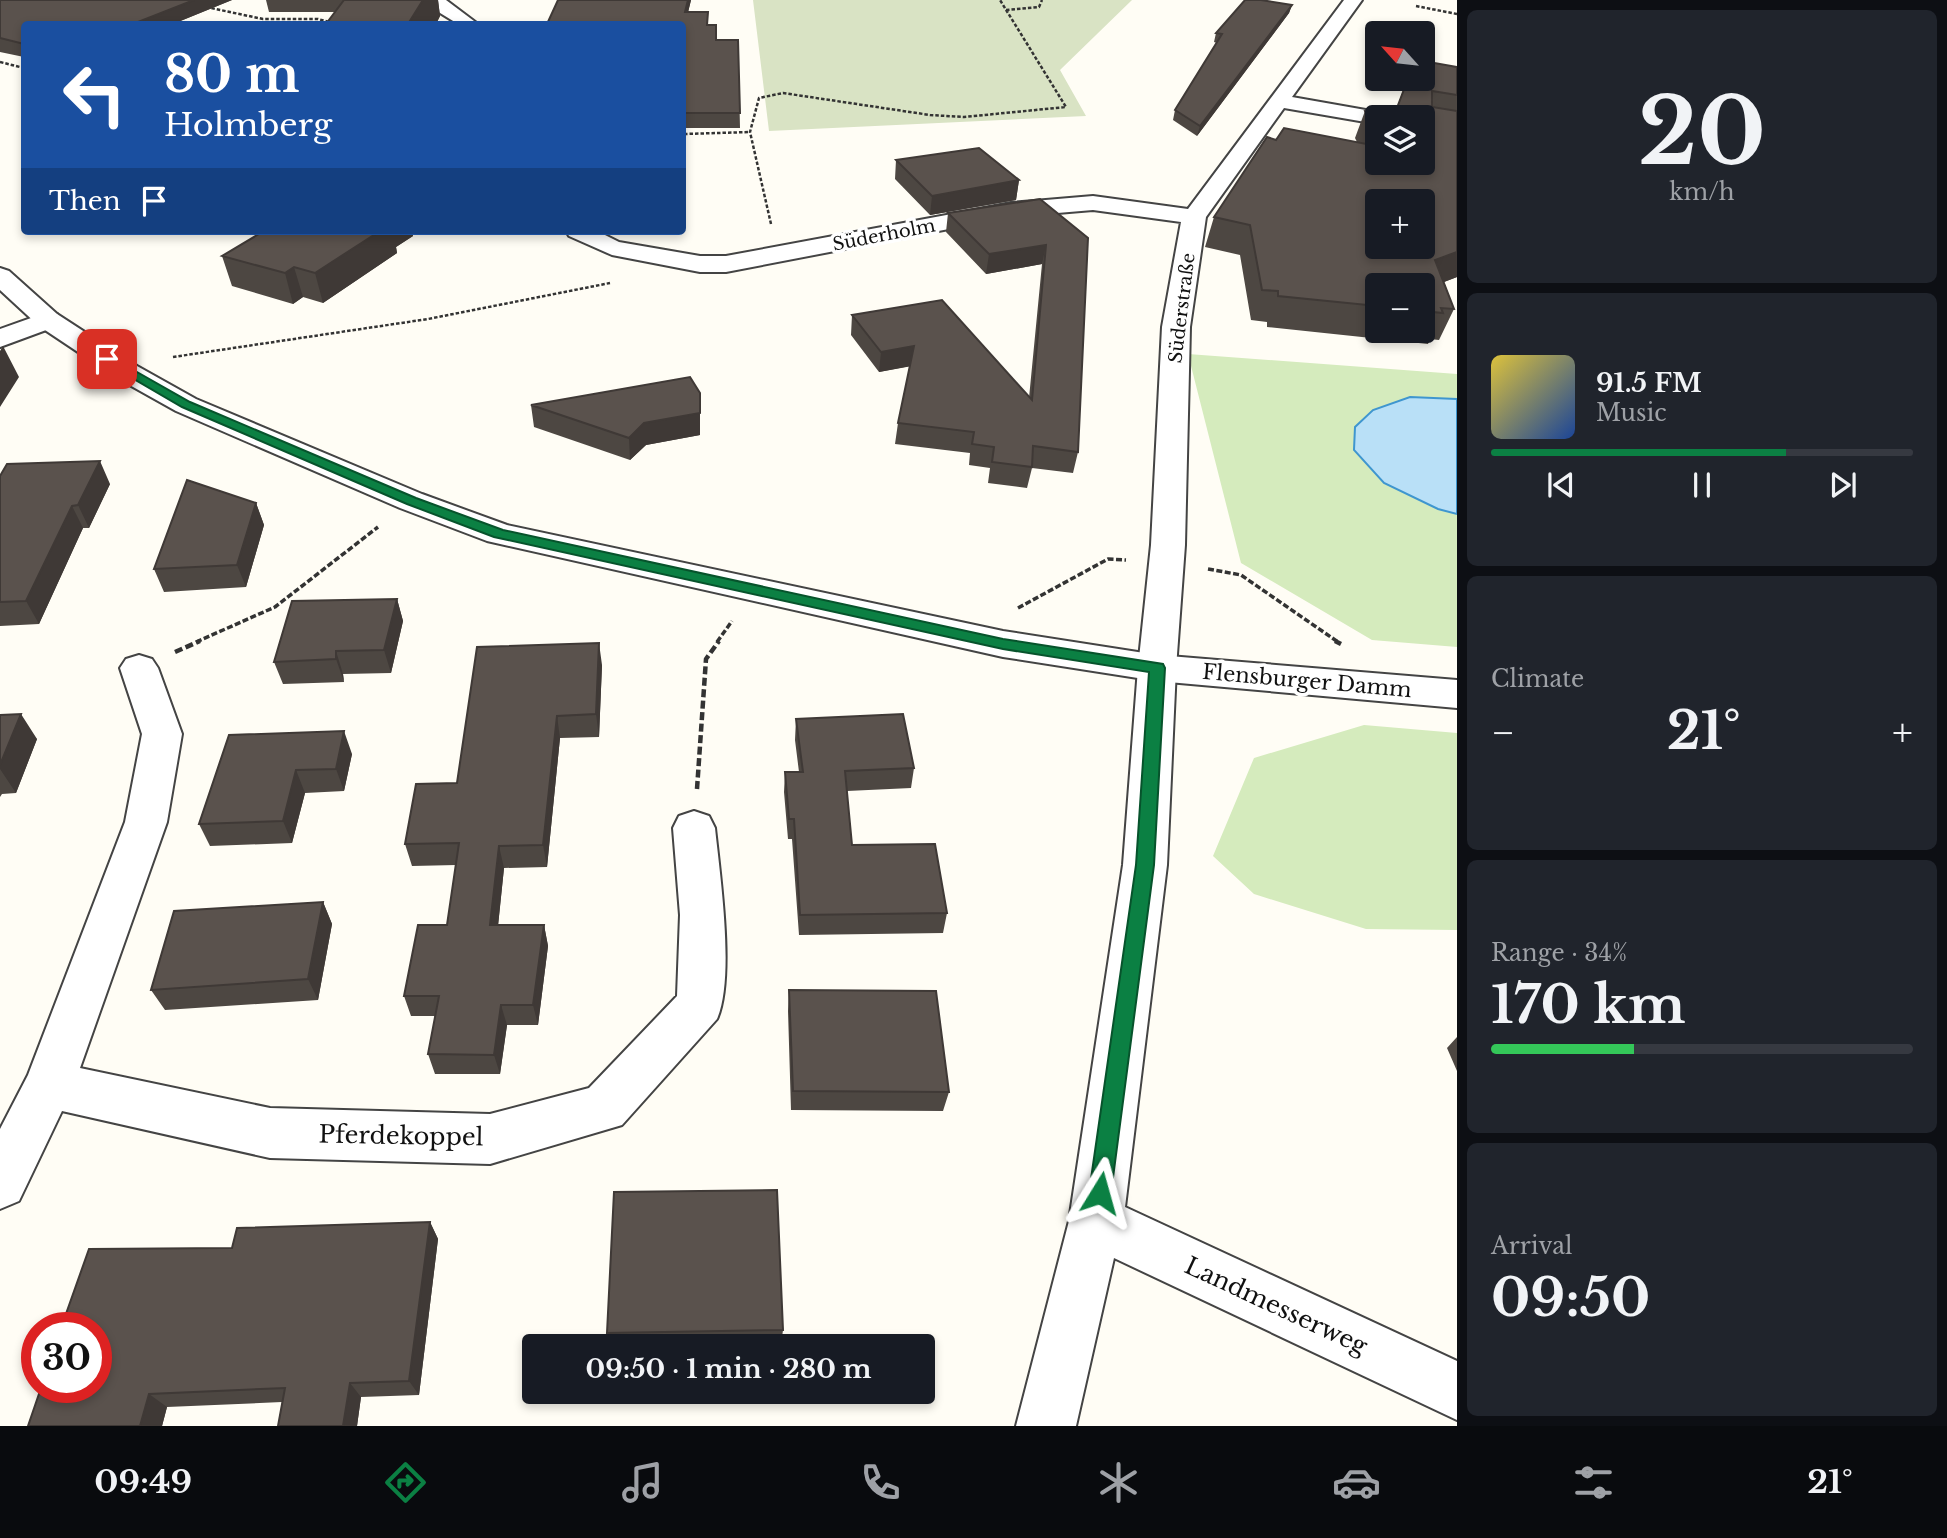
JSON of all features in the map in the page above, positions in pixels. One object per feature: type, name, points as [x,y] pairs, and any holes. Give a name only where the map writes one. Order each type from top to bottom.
[{"type":"street","points":[[428,0],[440,4],[466,21]]},
{"type":"street","name":"Süderstraße","points":[[1046,1426],[1096,1221],[1145,865],[1166,561],[1176,327],[1194,217],[1353,0]]},
{"type":"street","points":[[1278,101],[1365,116]]},
{"type":"street","name":"Süderholm","points":[[586,235],[612,248],[700,264],[726,264],[1012,210],[1093,203],[1194,217]]},
{"type":"street","name":"Flensburger Damm","points":[[0,276],[48,320],[127,372],[186,405],[411,501],[499,534],[1003,644],[1157,668],[1457,694]]},
{"type":"street","points":[[0,339],[48,320]]},
{"type":"street","points":[[0,1183],[49,1085],[146,821],[162,734],[139,668]]},
{"type":"street","name":"Pferdekoppel","points":[[49,1085],[270,1133],[490,1139],[604,1108],[700,1004],[702,915],[694,828]]},
{"type":"street","name":"Landmesserweg","points":[[1096,1221],[1457,1391]]},
{"type":"path","points":[[778,256],[750,132],[759,98],[783,93],[930,115],[964,117],[1066,107],[1000,0]]},
{"type":"path","points":[[1006,10],[1039,6],[1042,0]]},
{"type":"path","points":[[195,5],[263,19],[325,21]]},
{"type":"path","points":[[1416,6],[1457,14]]},
{"type":"path","points":[[0,62],[21,67]]},
{"type":"path","points":[[686,134],[750,132]]},
{"type":"path","points":[[127,372],[166,358],[428,319],[618,281]]},
{"type":"path","points":[[139,668],[275,607],[411,501]]},
{"type":"path","points":[[1003,644],[1018,607],[1108,559],[1166,561],[1241,575],[1270,593],[1314,628],[1345,646]]},
{"type":"path","points":[[694,828],[706,659],[752,591]]},
{"type":"green space","points":[[753,0],[1132,0],[1060,70],[1086,116],[769,131]]},
{"type":"green space","points":[[1188,354],[1457,374],[1457,647],[1372,640],[1241,563]]},
{"type":"green space","points":[[1364,725],[1457,733],[1457,930],[1366,929],[1254,894],[1213,856],[1254,758]]},
{"type":"water","points":[[1410,397],[1457,399],[1457,514],[1438,509],[1384,483],[1354,450],[1355,427],[1373,410]]},
{"type":"building","points":[[0,0],[194,0],[141,21],[21,21],[21,43],[0,38]]},
{"type":"building","points":[[344,0],[423,0],[410,21],[328,21]]},
{"type":"building","points":[[558,0],[688,0],[685,12],[708,12],[707,25],[716,25],[716,40],[738,40],[740,113],[686,113],[686,21],[548,21]]},
{"type":"building","points":[[1245,0],[1292,5],[1200,126],[1175,110],[1222,34],[1216,33]]},
{"type":"building","points":[[1435,63],[1457,67],[1457,95],[1432,91],[1435,91]]},
{"type":"building","points":[[1403,91],[1432,91],[1432,105],[1398,105]]},
{"type":"building","points":[[1435,107],[1457,111],[1457,252],[1435,260],[1454,309],[1441,308],[1443,313],[1435,312],[1435,273],[1365,273],[1365,305],[1278,296],[1278,291],[1262,290],[1250,225],[1214,217],[1267,137],[1276,140],[1284,128],[1365,144],[1365,175],[1435,175]]},
{"type":"building","points":[[979,148],[1019,180],[932,196],[896,160]]},
{"type":"building","points":[[1040,199],[1088,238],[1078,452],[1033,446],[1032,467],[992,462],[994,447],[972,444],[974,432],[898,423],[914,346],[881,352],[852,315],[942,300],[1032,400],[1046,245],[989,254],[948,213]]},
{"type":"building","points":[[257,235],[374,235],[315,273],[294,267],[285,273],[222,256]]},
{"type":"building","points":[[690,377],[700,393],[700,413],[644,423],[629,438],[531,405]]},
{"type":"building","points":[[100,461],[78,505],[72,506],[26,601],[0,602],[0,476],[7,464]]},
{"type":"building","points":[[187,480],[256,503],[237,565],[154,569]]},
{"type":"building","points":[[397,599],[384,650],[336,651],[336,659],[274,662],[292,601]]},
{"type":"building","points":[[599,643],[596,714],[557,716],[543,845],[499,846],[490,925],[544,925],[533,1005],[501,1005],[494,1055],[428,1054],[439,996],[404,996],[418,925],[447,925],[459,843],[405,844],[416,784],[457,783],[477,647]]},
{"type":"building","points":[[21,714],[0,765],[0,715]]},
{"type":"building","points":[[903,714],[914,768],[845,771],[852,845],[935,844],[947,913],[800,915],[794,819],[789,819],[785,772],[803,772],[796,719]]},
{"type":"building","points":[[344,731],[336,769],[296,770],[283,821],[199,824],[229,735]]},
{"type":"building","points":[[323,902],[308,979],[151,990],[174,911]]},
{"type":"building","points":[[789,990],[936,991],[949,1092],[793,1091]]},
{"type":"building","points":[[777,1190],[783,1330],[607,1333],[614,1192]]},
{"type":"building","points":[[430,1222],[409,1381],[350,1383],[343,1426],[278,1426],[285,1388],[149,1394],[140,1426],[28,1426],[36,1403],[112,1403],[112,1312],[67,1312],[89,1249],[232,1248],[237,1228]]},
{"type":"route","points":[[107,359],[186,405],[411,501],[499,534],[1003,644],[1157,668],[1145,865],[1100,1193]]}]
